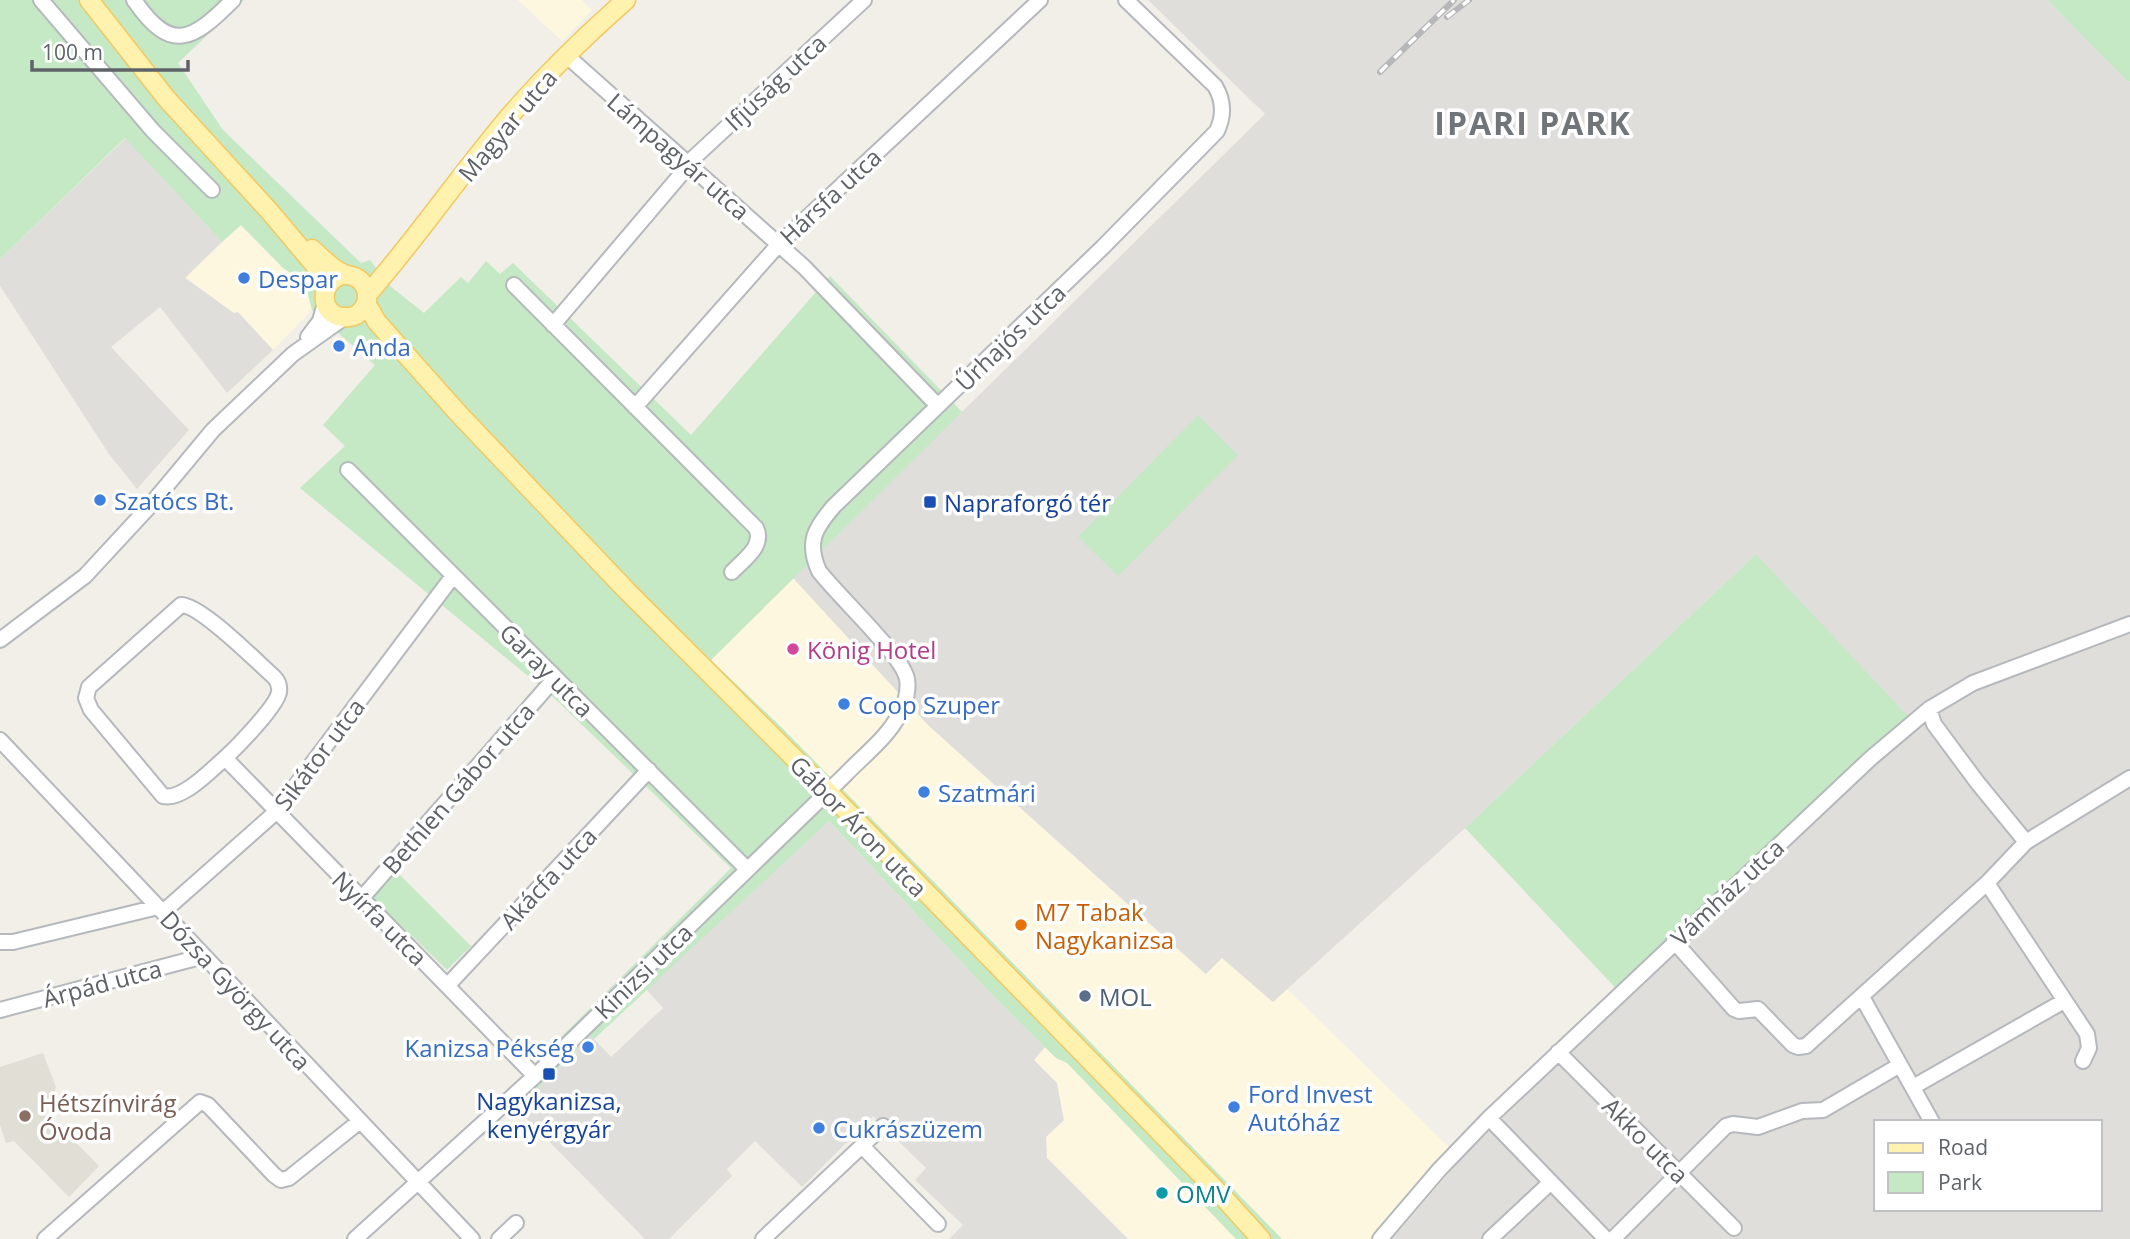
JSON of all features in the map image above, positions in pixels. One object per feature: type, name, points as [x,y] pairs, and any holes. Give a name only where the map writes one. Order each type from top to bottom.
[{"type":"main road","points":[[89,0],[166,98],[318,269],[333,313],[348,317],[360,312],[366,299],[362,282],[347,275],[271,213]]},
{"type":"main road","name":"Magyar utca","points":[[366,299],[508,119],[567,56],[626,0]]},
{"type":"main road","name":"Magyar utca","points":[[347,275],[364,273],[397,258]]},
{"type":"main road","points":[[326,295],[331,280],[347,275]]},
{"type":"main road","name":"Gábor Áron utca","points":[[366,299],[377,322],[457,412],[626,591],[827,792],[1261,1239]]},
{"type":"main road","name":"Gábor Áron utca","points":[[348,317],[369,330],[457,412]]},
{"type":"street","points":[[41,0],[153,131],[212,190]]},
{"type":"street","points":[[134,0],[161,32],[181,35],[201,30],[233,0]]},
{"type":"street","name":"Ifjúság utca","points":[[553,325],[688,164],[864,0]]},
{"type":"street","name":"Hársfa utca","points":[[635,407],[779,244],[1040,0]]},
{"type":"street","name":"Űrhajós utca","points":[[907,686],[907,677],[894,655],[820,571],[812,547],[820,523],[834,506],[1205,145],[1220,124],[1222,109],[1215,86],[1126,0]]},
{"type":"street","name":"Lámpagyár utca","points":[[567,56],[814,277],[938,406]]},
{"type":"street","points":[[514,285],[759,532],[759,540],[754,549],[732,572]]},
{"type":"street","points":[[0,640],[85,576],[148,508],[202,441],[293,354],[320,321],[326,295]]},
{"type":"street","points":[[293,354],[348,317]]},
{"type":"street","name":"Garay utca","points":[[348,470],[747,869]]},
{"type":"street","name":"Sikátor utca","points":[[0,942],[13,942],[160,910],[276,812],[453,576]]},
{"type":"street","points":[[181,605],[190,606],[203,615],[274,677],[279,685],[274,705],[225,758],[181,794],[170,798],[163,796],[92,710],[86,698],[89,687],[181,605]]},
{"type":"street","name":"Vámház utca","points":[[1380,1239],[1447,1161],[1489,1118],[1674,941],[1871,758],[1929,709],[1984,677],[2130,624]]},
{"type":"street","name":"Bethlen Gábor utca","points":[[361,899],[555,678]]},
{"type":"street","name":"Kinizsi utca","points":[[355,1239],[535,1076],[827,792],[891,727],[903,706],[907,686]]},
{"type":"street","points":[[1929,709],[1934,724],[2026,842]]},
{"type":"street","name":"Dózsa György utca","points":[[0,740],[472,1239]]},
{"type":"street","name":"Nyírfa utca","points":[[225,758],[535,1076]]},
{"type":"street","name":"Akácfa utca","points":[[447,986],[649,770]]},
{"type":"street","points":[[1674,941],[1734,1009],[1760,1010],[1796,1047],[1804,1047],[1811,1044],[1987,883],[2026,842],[2130,778]]},
{"type":"street","points":[[1987,883],[2087,1034],[2090,1048],[2083,1061]]},
{"type":"street","name":"Árpád utca","points":[[0,1010],[204,956]]},
{"type":"street","points":[[1862,997],[1931,1120]]},
{"type":"street","points":[[1913,1087],[2064,1001]]},
{"type":"street","name":"Akko utca","points":[[1558,1052],[1734,1228]]},
{"type":"street","points":[[1613,1239],[1726,1125],[1758,1127],[1802,1111],[1823,1110],[1900,1065]]},
{"type":"street","points":[[46,1239],[200,1102],[208,1105],[281,1180],[289,1178],[360,1121]]},
{"type":"street","points":[[1489,1118],[1606,1239]]},
{"type":"street","points":[[762,1239],[883,1126]]},
{"type":"street","points":[[862,1146],[937,1224]]},
{"type":"street","points":[[1490,1239],[1551,1182]]},
{"type":"street","points":[[499,1239],[516,1223]]},
{"type":"shaded area","points":[[518,0],[582,0],[592,10],[562,41]]},
{"type":"shaded area","points":[[1148,0],[2047,0],[2128,82],[2130,81],[2130,1239],[1392,1239],[1461,1159],[1625,998],[1756,554],[1465,828],[1273,1002],[1222,958],[1206,974],[929,726],[793,578],[1265,114]]},
{"type":"shaded area","points":[[126,138],[222,242],[185,278],[234,313],[238,312],[273,350],[227,393],[160,307],[111,347],[189,430],[137,489],[109,454],[0,286],[0,259]]},
{"type":"shaded area","points":[[240,225],[306,287],[312,310],[273,350],[239,313],[234,313],[185,277]]},
{"type":"shaded area","points":[[793,578],[929,726],[1205,974],[1221,957],[1273,1002],[1287,989],[1461,1159],[1392,1239],[1282,1239],[934,882],[711,660]]},
{"type":"shaded area","points":[[829,821],[994,997],[1045,1047],[1034,1060],[1057,1083],[1064,1120],[1046,1137],[1047,1158],[1128,1239],[949,1239],[963,1225],[915,1180],[926,1168],[873,1116],[802,1187],[755,1141],[727,1169],[732,1176],[669,1239],[645,1239],[517,1109],[577,1051],[574,1048],[589,1034],[611,1057],[663,1008],[646,989]]},
{"type":"shaded area","points":[[1045,1047],[1056,1058],[1067,1063],[1236,1239],[1128,1239],[1047,1158],[1034,1060]]},
{"type":"shaded area","name":"Hétszínvirág Óvoda","points":[[43,1053],[56,1087],[51,1106],[42,1108],[99,1166],[69,1197],[14,1141],[6,1143],[0,1125],[0,1067]]},
{"type":"green space","points":[[0,0],[244,0],[178,63],[223,130],[361,263],[370,260],[390,286],[424,313],[461,277],[468,283],[486,261],[500,274],[513,263],[691,435],[830,276],[962,412],[711,660],[934,882],[1282,1239],[1236,1239],[1067,1063],[1056,1058],[994,997],[829,821],[594,1039],[588,1034],[575,1047],[577,1050],[517,1109],[503,1095],[731,868],[551,695],[300,488],[345,446],[323,425],[375,365],[312,310],[306,287],[283,268],[241,225],[222,242],[125,138],[0,259]]},
{"type":"green space","points":[[2047,0],[2130,0],[2130,81],[2128,82]]},
{"type":"green space","points":[[1198,415],[1238,455],[1118,576],[1078,537]]},
{"type":"green space","points":[[1756,554],[1918,727],[1625,998],[1465,828]]},
{"type":"green space","points":[[397,872],[471,946],[447,970],[373,898]]},
{"type":"railway","points":[[1380,72],[1454,0]]},
{"type":"railway","points":[[1447,17],[1469,0]]},
{"type":"place","name":"Despar","points":[[244,278]]},
{"type":"place","name":"Anda","points":[[339,346]]},
{"type":"place","name":"Szatócs Bt.","points":[[100,500]]},
{"type":"place","name":"Napraforgó tér","points":[[930,502]]},
{"type":"place","name":"König Hotel","points":[[793,649]]},
{"type":"place","name":"Coop Szuper","points":[[844,704]]},
{"type":"place","name":"Szatmári","points":[[924,792]]},
{"type":"place","name":"M7 Tabak Nagykanizsa","points":[[1021,925]]},
{"type":"place","name":"MOL","points":[[1085,996]]},
{"type":"place","name":"Kanizsa Pékség","points":[[588,1047]]},
{"type":"place","name":"Nagykanizsa, kenyérgyár","points":[[549,1074]]},
{"type":"place","name":"Ford Invest Autóház","points":[[1234,1107]]},
{"type":"place","name":"Hétszínvirág Óvoda","points":[[25,1116]]},
{"type":"place","name":"Cukrászüzem","points":[[819,1128]]},
{"type":"place","name":"OMV","points":[[1162,1193]]},
{"type":"district","name":"IPARI PARK","points":[[1533,122]]}]
